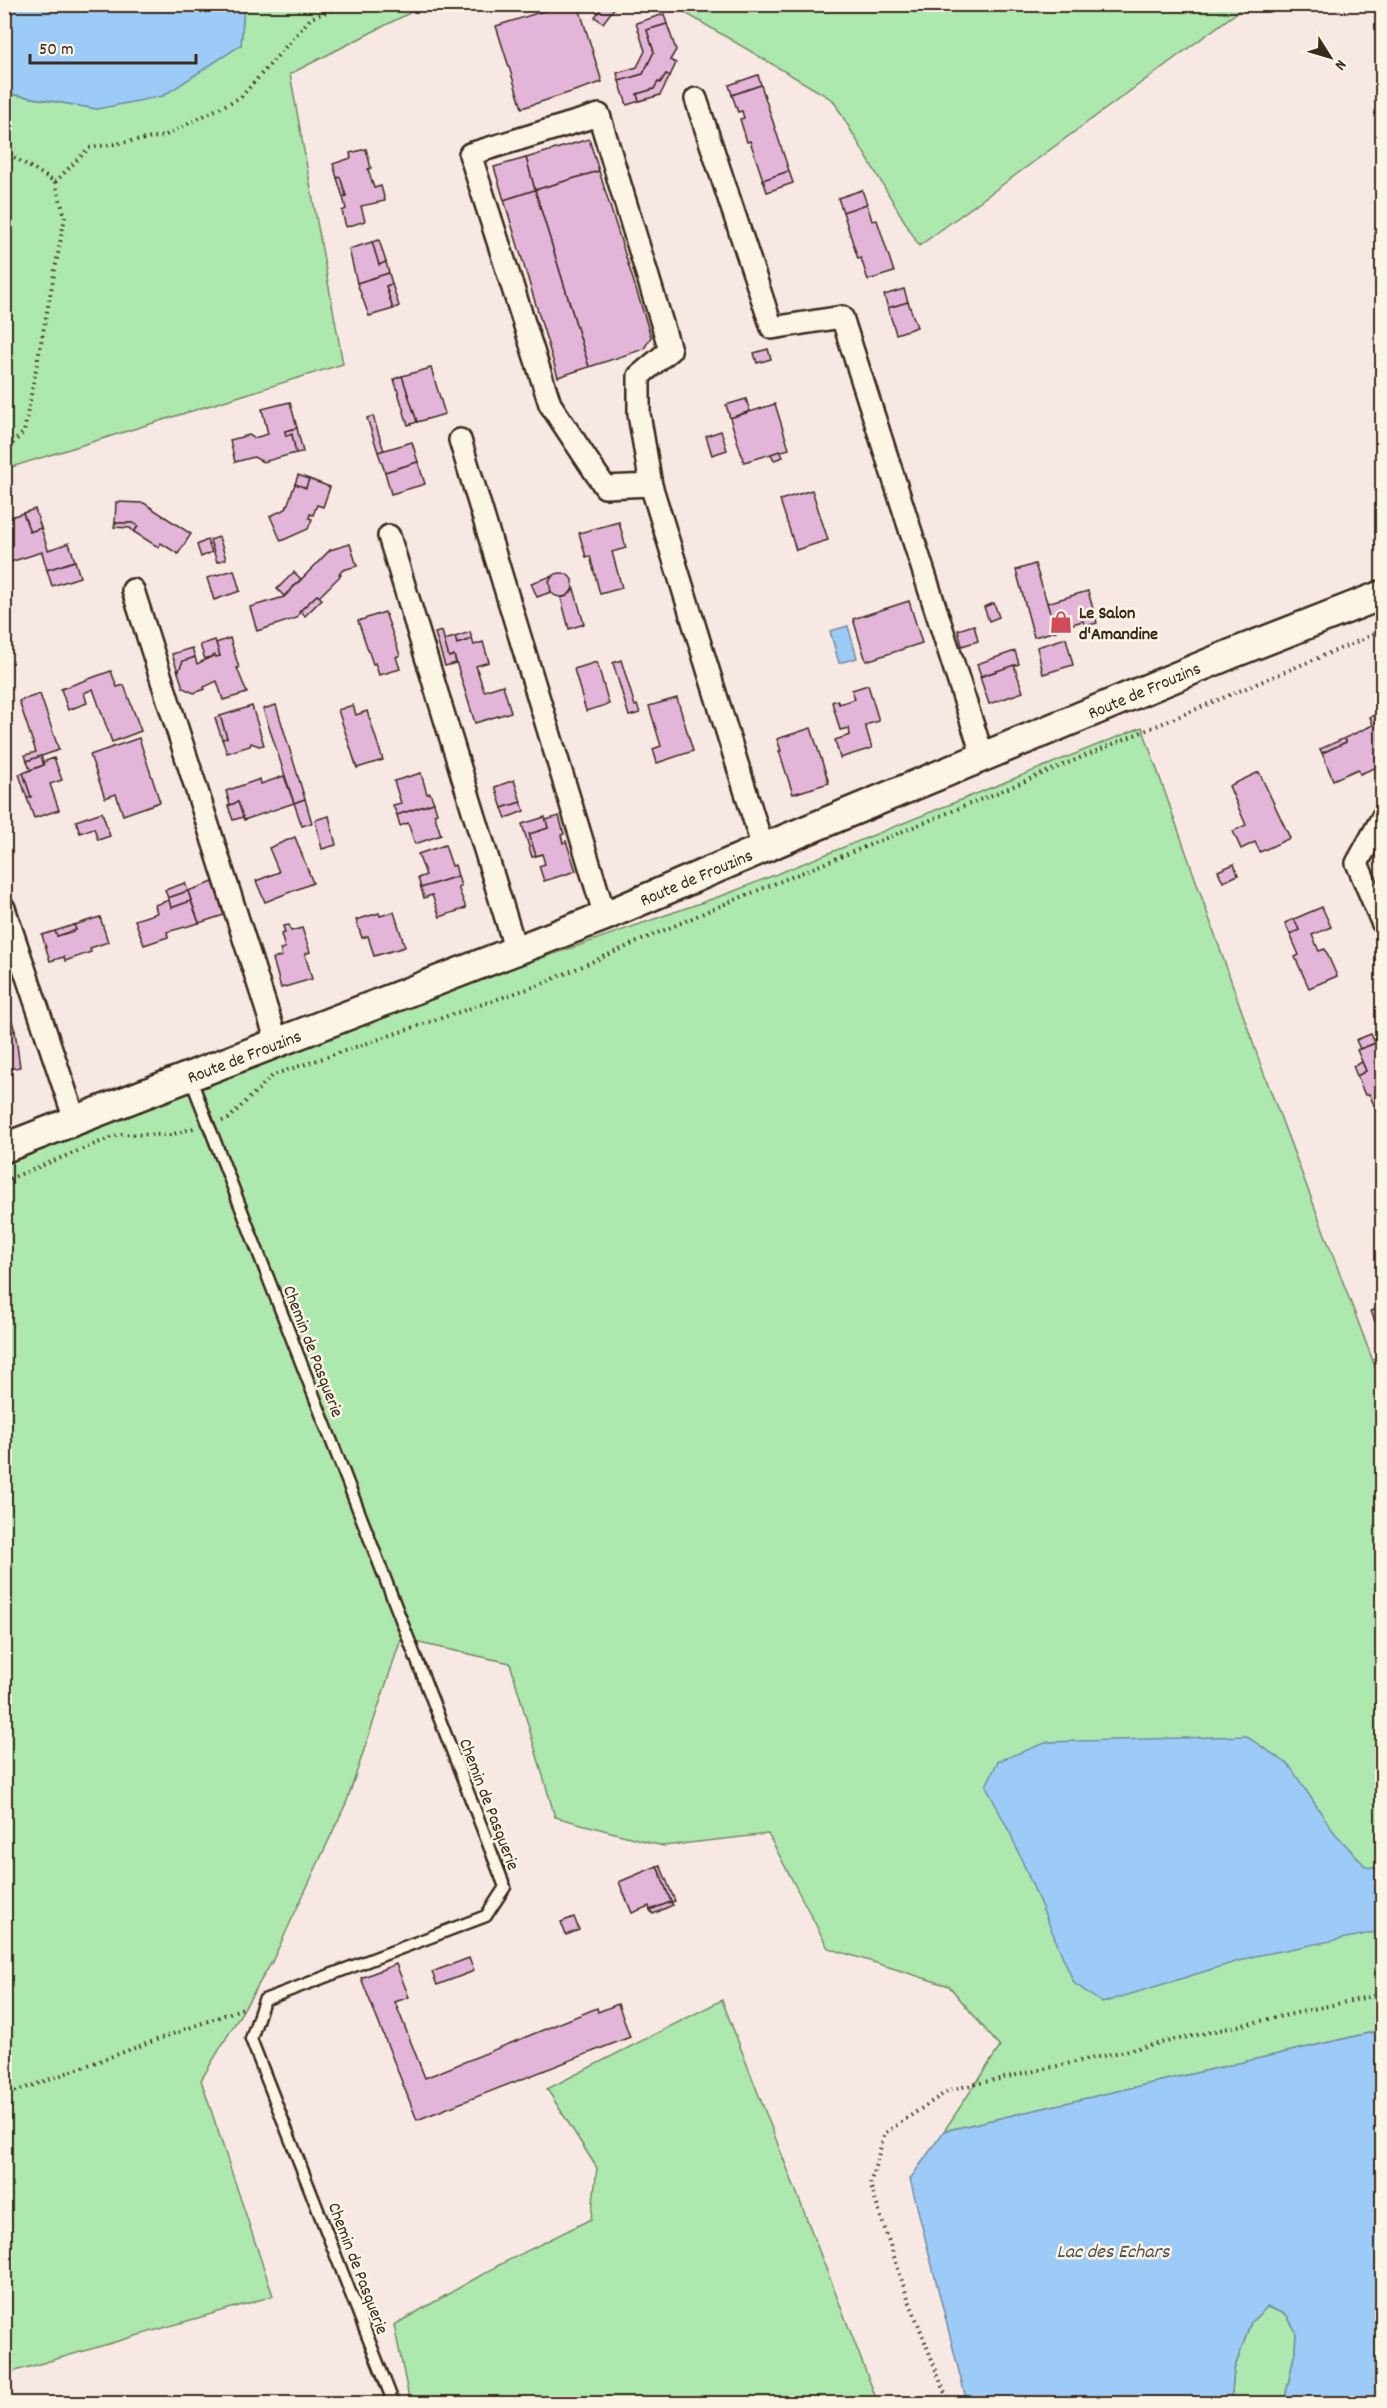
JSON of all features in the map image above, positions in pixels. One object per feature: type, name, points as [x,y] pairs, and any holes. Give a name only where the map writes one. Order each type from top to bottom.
[{"type":"main road","name":"Route de Frouzins","points":[[4,1148],[605,916],[982,757],[1232,654],[1383,595]]},
{"type":"street","points":[[696,99],[772,328],[842,317],[982,757]]},
{"type":"street","points":[[651,485],[605,487],[550,404],[470,154],[599,115],[670,350],[639,376],[639,414],[651,485],[763,848]]},
{"type":"street","points":[[460,440],[605,916]]},
{"type":"street","points":[[389,536],[516,951]]},
{"type":"street","points":[[133,590],[277,1042]]},
{"type":"street","points":[[1383,818],[1358,863],[1383,922]]},
{"type":"street","points":[[4,908],[75,1120]]},
{"type":"lane","name":"Chemin de Pasquerie","points":[[189,1077],[505,1887],[486,1916],[264,2000],[251,2039],[394,2403]]},
{"type":"path","points":[[55,182],[89,148],[164,136],[241,98],[311,18],[347,4]]},
{"type":"path","points":[[4,151],[55,182],[65,217],[24,432],[4,452]]},
{"type":"path","points":[[219,1122],[228,1119],[273,1076],[539,985],[715,908],[1383,631]]},
{"type":"path","points":[[4,1181],[120,1134],[170,1135],[199,1127]]},
{"type":"path","points":[[949,2403],[904,2290],[870,2184],[885,2133],[949,2090],[1383,1994]]},
{"type":"path","points":[[4,2096],[264,2000]]},
{"type":"green space","points":[[244,5],[425,5],[290,74],[343,364],[5,469],[4,93],[97,109],[241,45]]},
{"type":"green space","points":[[672,5],[1247,5],[919,246],[833,100]]},
{"type":"green space","points":[[1142,727],[1260,1063],[1382,1385],[1382,2030],[944,2131],[1000,2047],[949,1986],[828,1948],[768,1834],[663,1846],[555,1817],[510,1663],[401,1639],[347,1801],[272,1962],[201,2080],[273,2296],[5,2374],[5,1161],[241,1063],[732,892]]},
{"type":"green space","points":[[722,2000],[878,2403],[410,2403],[394,2325],[499,2265],[591,2219],[597,2168],[547,2089]]},
{"type":"green space","points":[[1267,2307],[1286,2314],[1296,2332],[1295,2352],[1284,2403],[1231,2404],[1234,2370],[1251,2322]]},
{"type":"water","points":[[4,5],[244,5],[241,45],[163,96],[97,109],[5,93]]},
{"type":"water","points":[[848,626],[857,658],[839,663],[830,631]]},
{"type":"water","points":[[1246,1736],[1289,1765],[1334,1832],[1366,1867],[1382,1869],[1382,1931],[1255,1956],[1102,2003],[1074,1983],[1011,1835],[986,1786],[998,1761],[1048,1742]]},
{"type":"water","name":"Lac des Echars","points":[[1382,2030],[1382,2403],[1284,2403],[1295,2352],[1296,2332],[1286,2314],[1267,2307],[1251,2322],[1234,2370],[1231,2403],[967,2403],[910,2179],[944,2131]]},
{"type":"building","points":[[566,4],[578,4],[602,82],[522,108],[496,26]]},
{"type":"building","points":[[604,4],[615,7],[603,23],[595,17]]},
{"type":"building","points":[[664,14],[667,24],[647,30],[654,52],[643,74],[619,81],[617,73],[637,67],[645,51],[636,23]]},
{"type":"building","points":[[667,24],[676,50],[670,60],[676,63],[670,76],[666,74],[654,89],[637,94],[639,101],[627,105],[619,81],[643,74],[654,52],[647,30]]},
{"type":"building","points":[[666,74],[670,76],[660,95],[639,101],[637,94],[654,89]]},
{"type":"building","points":[[758,75],[761,85],[732,95],[729,85]]},
{"type":"building","points":[[761,85],[789,171],[763,180],[740,119],[744,118],[742,111],[738,112],[732,95]]},
{"type":"building","points":[[589,139],[599,171],[535,190],[526,158]]},
{"type":"building","points":[[366,149],[371,168],[368,169],[374,188],[381,186],[385,201],[361,206],[365,221],[346,227],[342,211],[346,209],[343,197],[346,196],[333,164],[351,158],[350,153]]},
{"type":"building","points":[[526,158],[535,190],[504,200],[494,167]]},
{"type":"building","points":[[599,171],[651,337],[644,349],[589,367],[535,190]]},
{"type":"building","points":[[789,171],[793,183],[767,192],[763,180]]},
{"type":"building","points":[[340,177],[346,196],[343,197],[337,178]]},
{"type":"building","points":[[535,190],[589,367],[558,377],[504,200]]},
{"type":"building","points":[[862,190],[867,204],[843,212],[838,198]]},
{"type":"building","points":[[867,204],[872,221],[877,220],[894,272],[868,280],[861,258],[858,259],[843,212]]},
{"type":"building","points":[[379,240],[386,262],[379,265],[372,242]]},
{"type":"building","points":[[372,242],[379,265],[386,262],[389,273],[357,283],[349,249]]},
{"type":"building","points":[[389,273],[392,284],[386,286],[393,309],[369,316],[357,283]]},
{"type":"building","points":[[392,284],[399,306],[393,309],[386,286]]},
{"type":"building","points":[[904,289],[908,302],[888,308],[884,295]]},
{"type":"building","points":[[908,302],[917,327],[896,334],[888,308]]},
{"type":"building","points":[[768,349],[771,359],[757,363],[754,353]]},
{"type":"building","points":[[431,368],[445,414],[417,422],[402,376]]},
{"type":"building","points":[[402,376],[417,422],[408,425],[394,379]]},
{"type":"building","points":[[746,399],[750,411],[730,418],[726,405]]},
{"type":"building","points":[[290,402],[297,428],[285,431],[286,436],[292,434],[296,453],[263,462],[254,457],[235,462],[230,440],[249,435],[254,438],[268,434],[262,409]]},
{"type":"building","points":[[775,404],[789,449],[744,462],[730,418]]},
{"type":"building","points":[[373,416],[384,451],[378,452],[367,418]]},
{"type":"building","points":[[297,428],[303,452],[296,453],[292,434],[286,436],[285,431]]},
{"type":"building","points":[[721,431],[727,450],[712,455],[706,436]]},
{"type":"building","points":[[412,442],[418,462],[385,472],[378,452]]},
{"type":"building","points":[[780,451],[783,457],[774,460],[771,454]]},
{"type":"building","points":[[418,462],[425,484],[391,494],[385,472]]},
{"type":"building","points":[[298,475],[309,479],[306,488],[295,484]]},
{"type":"building","points":[[309,479],[330,487],[323,507],[317,505],[313,515],[310,514],[309,518],[312,519],[308,529],[281,541],[270,516],[286,509],[295,484],[306,488]]},
{"type":"building","points":[[812,490],[828,540],[796,550],[780,500]]},
{"type":"building","points":[[116,502],[144,503],[191,534],[178,554],[161,543],[158,547],[134,532],[138,526],[133,523],[115,523]]},
{"type":"building","points":[[35,509],[41,528],[30,532],[23,513]]},
{"type":"building","points":[[23,513],[30,532],[41,528],[48,550],[69,543],[75,561],[47,570],[42,552],[4,564],[4,519]]},
{"type":"building","points":[[619,522],[626,548],[612,552],[622,588],[600,594],[590,556],[586,557],[579,533]]},
{"type":"building","points":[[115,523],[133,523],[138,526],[134,532],[130,528],[114,527]]},
{"type":"building","points":[[219,537],[226,559],[217,562],[210,540]]},
{"type":"building","points":[[207,540],[212,552],[201,557],[197,545]]},
{"type":"building","points":[[350,544],[357,566],[343,570],[339,574],[341,575],[319,597],[317,595],[300,611],[297,618],[257,631],[250,607],[284,597],[330,550]]},
{"type":"building","points":[[75,561],[80,577],[52,586],[47,570]]},
{"type":"building","points":[[1035,564],[1056,631],[1034,637],[1016,570]]},
{"type":"building","points":[[234,570],[240,591],[214,600],[207,578]]},
{"type":"building","points":[[294,572],[301,579],[284,596],[277,589]]},
{"type":"building","points":[[561,573],[570,576],[573,585],[570,594],[561,597],[552,594],[549,585],[552,576]]},
{"type":"building","points":[[552,576],[549,581],[551,592],[537,597],[531,583]]},
{"type":"building","points":[[574,589],[584,624],[569,629],[561,598]]},
{"type":"building","points":[[1088,591],[1097,623],[1085,626],[1083,621],[1055,629],[1047,603]]},
{"type":"building","points":[[317,595],[322,599],[305,616],[300,611]]},
{"type":"building","points":[[909,601],[922,643],[866,661],[853,619]]},
{"type":"building","points":[[994,603],[999,617],[989,621],[984,607]]},
{"type":"building","points":[[385,612],[400,655],[396,657],[400,669],[379,675],[358,621]]},
{"type":"building","points":[[974,625],[978,641],[962,646],[958,630]]},
{"type":"building","points":[[442,631],[449,657],[454,655],[456,663],[445,666],[435,633]]},
{"type":"building","points":[[470,632],[472,639],[457,644],[455,637]]},
{"type":"building","points":[[455,637],[457,644],[472,639],[474,645],[483,642],[489,662],[476,666],[484,691],[503,685],[511,712],[475,723],[454,655],[449,657],[444,640]]},
{"type":"building","points":[[230,638],[239,668],[237,668],[247,693],[223,700],[217,681],[194,693],[183,688],[178,672],[183,661],[195,657],[197,664],[215,655],[220,656],[216,643]]},
{"type":"building","points":[[1066,638],[1073,665],[1043,674],[1037,647]]},
{"type":"building","points":[[215,640],[220,656],[215,655],[205,659],[200,645]]},
{"type":"building","points":[[192,648],[195,657],[183,661],[178,672],[172,654]]},
{"type":"building","points":[[1015,651],[1019,664],[981,676],[977,664]]},
{"type":"building","points":[[621,660],[635,706],[637,705],[640,713],[629,716],[613,663]]},
{"type":"building","points":[[597,662],[609,704],[586,711],[574,669]]},
{"type":"building","points":[[1014,665],[1023,692],[989,704],[980,677]]},
{"type":"building","points":[[111,671],[117,687],[124,685],[141,731],[112,742],[93,689],[84,693],[87,703],[68,710],[61,689]]},
{"type":"building","points":[[868,685],[879,721],[865,725],[872,748],[840,758],[835,740],[850,735],[849,728],[840,730],[832,702],[837,700],[839,704],[855,699],[852,690]]},
{"type":"building","points":[[40,694],[59,750],[27,761],[25,755],[36,752],[19,701]]},
{"type":"building","points":[[677,698],[693,751],[657,763],[653,749],[661,746],[649,706]]},
{"type":"building","points":[[276,705],[305,799],[294,803],[263,709]]},
{"type":"building","points":[[353,705],[356,715],[367,711],[383,760],[357,768],[338,710]]},
{"type":"building","points":[[252,706],[264,745],[251,743],[250,746],[227,753],[222,739],[227,738],[220,716]]},
{"type":"building","points":[[1380,713],[1382,736],[1379,737],[1382,746],[1382,765],[1360,774],[1358,769],[1333,780],[1322,753],[1346,742],[1345,738],[1373,725],[1370,717]]},
{"type":"building","points":[[220,716],[227,738],[222,739],[215,718]]},
{"type":"building","points":[[811,728],[829,783],[793,794],[777,739]]},
{"type":"building","points":[[139,738],[160,802],[123,815],[116,794],[105,798],[90,755]]},
{"type":"building","points":[[1345,738],[1346,742],[1322,753],[1320,749]]},
{"type":"building","points":[[41,756],[44,765],[30,770],[27,761]]},
{"type":"building","points":[[54,758],[62,780],[50,784],[59,810],[34,818],[27,798],[31,797],[23,773],[44,765],[43,762]]},
{"type":"building","points":[[1259,772],[1290,838],[1260,852],[1255,842],[1241,849],[1233,831],[1246,825],[1229,786]]},
{"type":"building","points":[[23,773],[31,797],[27,798],[19,774]]},
{"type":"building","points":[[421,773],[427,794],[430,793],[434,803],[397,815],[393,805],[401,803],[394,781]]},
{"type":"building","points":[[284,776],[294,803],[244,820],[238,802],[230,805],[226,791],[260,779],[261,784]]},
{"type":"building","points":[[514,780],[521,802],[502,808],[495,787]]},
{"type":"building","points":[[305,799],[312,823],[302,826],[294,803]]},
{"type":"building","points":[[238,802],[243,817],[233,820],[228,806]]},
{"type":"building","points":[[521,802],[524,811],[506,818],[502,808]]},
{"type":"building","points":[[434,803],[437,813],[434,814],[441,835],[415,844],[408,823],[400,826],[397,815]]},
{"type":"building","points":[[102,812],[110,836],[98,840],[94,828],[80,833],[76,821]]},
{"type":"building","points":[[329,816],[336,845],[322,849],[315,820]]},
{"type":"building","points":[[559,816],[564,834],[561,835],[563,843],[566,841],[576,871],[544,881],[539,866],[545,864],[542,854],[536,856],[529,834],[548,828],[546,820]]},
{"type":"building","points":[[545,817],[548,828],[529,834],[536,856],[532,857],[522,824]]},
{"type":"building","points":[[295,837],[313,883],[265,902],[256,881],[279,872],[269,848]]},
{"type":"building","points":[[445,845],[458,876],[421,888],[418,878],[426,875],[418,854]]},
{"type":"building","points":[[1234,864],[1238,875],[1223,882],[1218,871]]},
{"type":"building","points":[[458,876],[461,886],[458,887],[466,908],[440,917],[432,895],[424,898],[421,888]]},
{"type":"building","points":[[213,882],[224,915],[199,923],[188,891]]},
{"type":"building","points":[[185,883],[188,891],[168,898],[165,890]]},
{"type":"building","points":[[188,891],[191,901],[171,908],[168,898]]},
{"type":"building","points":[[169,900],[171,908],[191,901],[199,923],[167,932],[168,937],[144,945],[135,920],[157,913],[155,905]]},
{"type":"building","points":[[1322,907],[1331,927],[1312,935],[1319,951],[1325,949],[1337,976],[1309,988],[1295,957],[1299,955],[1290,934],[1299,930],[1294,919]]},
{"type":"building","points":[[394,912],[405,947],[374,956],[368,936],[362,938],[356,920],[379,913],[380,916]]},
{"type":"building","points":[[100,917],[108,942],[90,948],[91,952],[65,961],[64,957],[50,961],[42,935],[55,931],[57,936],[76,930],[74,925]]},
{"type":"building","points":[[1294,919],[1299,930],[1290,934],[1285,923]]},
{"type":"building","points":[[74,925],[76,930],[57,936],[55,931]]},
{"type":"building","points":[[289,925],[291,931],[302,928],[310,952],[305,954],[312,979],[281,988],[273,959],[282,956],[280,949],[285,948],[281,934],[285,933],[283,926]]},
{"type":"building","points":[[4,994],[15,1031],[4,1034]]},
{"type":"building","points":[[15,1031],[20,1067],[4,1070],[4,1034]]},
{"type":"building","points":[[1371,1034],[1375,1043],[1360,1049],[1356,1040]]},
{"type":"building","points":[[1379,1042],[1382,1054],[1376,1056],[1382,1071],[1382,1114],[1379,1116],[1369,1094],[1365,1095],[1357,1076],[1366,1071],[1357,1050]]},
{"type":"building","points":[[1362,1062],[1366,1071],[1357,1076],[1353,1066]]},
{"type":"building","points":[[1382,1198],[1382,1224],[1378,1199]]},
{"type":"building","points":[[1382,1307],[1382,1330],[1379,1332],[1371,1311]]},
{"type":"building","points":[[660,1865],[675,1901],[671,1902],[657,1866]]},
{"type":"building","points":[[657,1866],[671,1902],[650,1910],[649,1906],[632,1913],[619,1882]]},
{"type":"building","points":[[671,1902],[673,1905],[653,1914],[650,1910]]},
{"type":"building","points":[[574,1917],[579,1930],[566,1935],[561,1922]]},
{"type":"building","points":[[469,1958],[474,1971],[437,1985],[432,1972]]},
{"type":"building","points":[[396,1964],[409,1997],[395,2002],[425,2078],[597,2008],[598,2012],[618,2004],[630,2037],[417,2120],[361,1978]]},
{"type":"place","name":"Le Salon d'Amandine","points":[[1061,622]]}]
